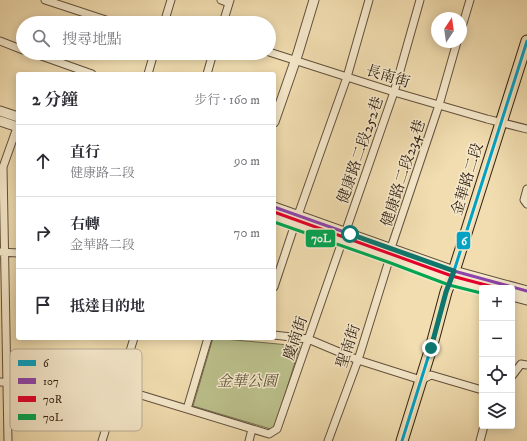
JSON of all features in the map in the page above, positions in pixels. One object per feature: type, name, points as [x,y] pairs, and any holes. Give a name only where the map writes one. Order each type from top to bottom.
[{"type":"main road","name":"金華路二段","points":[[402,441],[446,292],[453,276],[527,41]]},
{"type":"street","points":[[44,0],[93,16]]},
{"type":"street","points":[[166,16],[171,0]]},
{"type":"street","points":[[222,0],[230,1],[225,16]]},
{"type":"street","points":[[276,116],[314,0]]},
{"type":"street","points":[[298,215],[347,77],[369,0]]},
{"type":"street","name":"健康路二段252巷","points":[[344,236],[394,92],[420,0]]},
{"type":"street","points":[[466,12],[470,0]]},
{"type":"street","points":[[0,42],[16,48]]},
{"type":"street","name":"健康路二段234巷","points":[[391,253],[456,48]]},
{"type":"street","name":"長南街","points":[[276,54],[394,92],[527,129]]},
{"type":"street","points":[[53,60],[86,72]]},
{"type":"street","points":[[149,72],[152,60]]},
{"type":"street","points":[[208,72],[211,60]]},
{"type":"street","points":[[0,111],[16,116]]},
{"type":"street","points":[[0,121],[16,125]]},
{"type":"street","points":[[8,441],[3,382],[1,167],[16,131]]},
{"type":"street","points":[[527,189],[524,200],[527,204]]},
{"type":"street","points":[[276,208],[298,215],[344,236],[479,287]]},
{"type":"street","points":[[276,218],[344,236]]},
{"type":"street","points":[[276,281],[295,224]]},
{"type":"street","name":"慶南街","points":[[142,395],[269,434],[277,429],[344,236]]},
{"type":"street","points":[[2,252],[16,253]]},
{"type":"street","name":"聖南街","points":[[328,441],[358,360],[391,253]]},
{"type":"street","points":[[453,276],[527,291]]},
{"type":"street","points":[[515,297],[527,300]]},
{"type":"street","points":[[276,335],[308,339],[358,360],[421,380],[431,375],[479,389]]},
{"type":"street","points":[[187,409],[207,340]]},
{"type":"street","points":[[515,372],[521,364],[527,365]]},
{"type":"street","points":[[248,441],[252,429]]},
{"type":"street","points":[[480,441],[483,429]]},
{"type":"street","points":[[102,441],[105,431]]},
{"type":"green space","name":"金華公園","points":[[212,340],[235,340],[300,346],[274,430],[193,406]]},
{"type":"transit line","name":"6","points":[[402,441],[431,348],[446,292],[527,41]]},
{"type":"transit line","name":"107","points":[[276,208],[454,271],[527,291]]},
{"type":"transit line","name":"70R","points":[[276,213],[452,276],[486,285]]},
{"type":"transit line","name":"70L","points":[[276,223],[449,285],[479,292]]},
{"type":"route","points":[[350,234],[454,271],[446,292],[431,348]]}]
